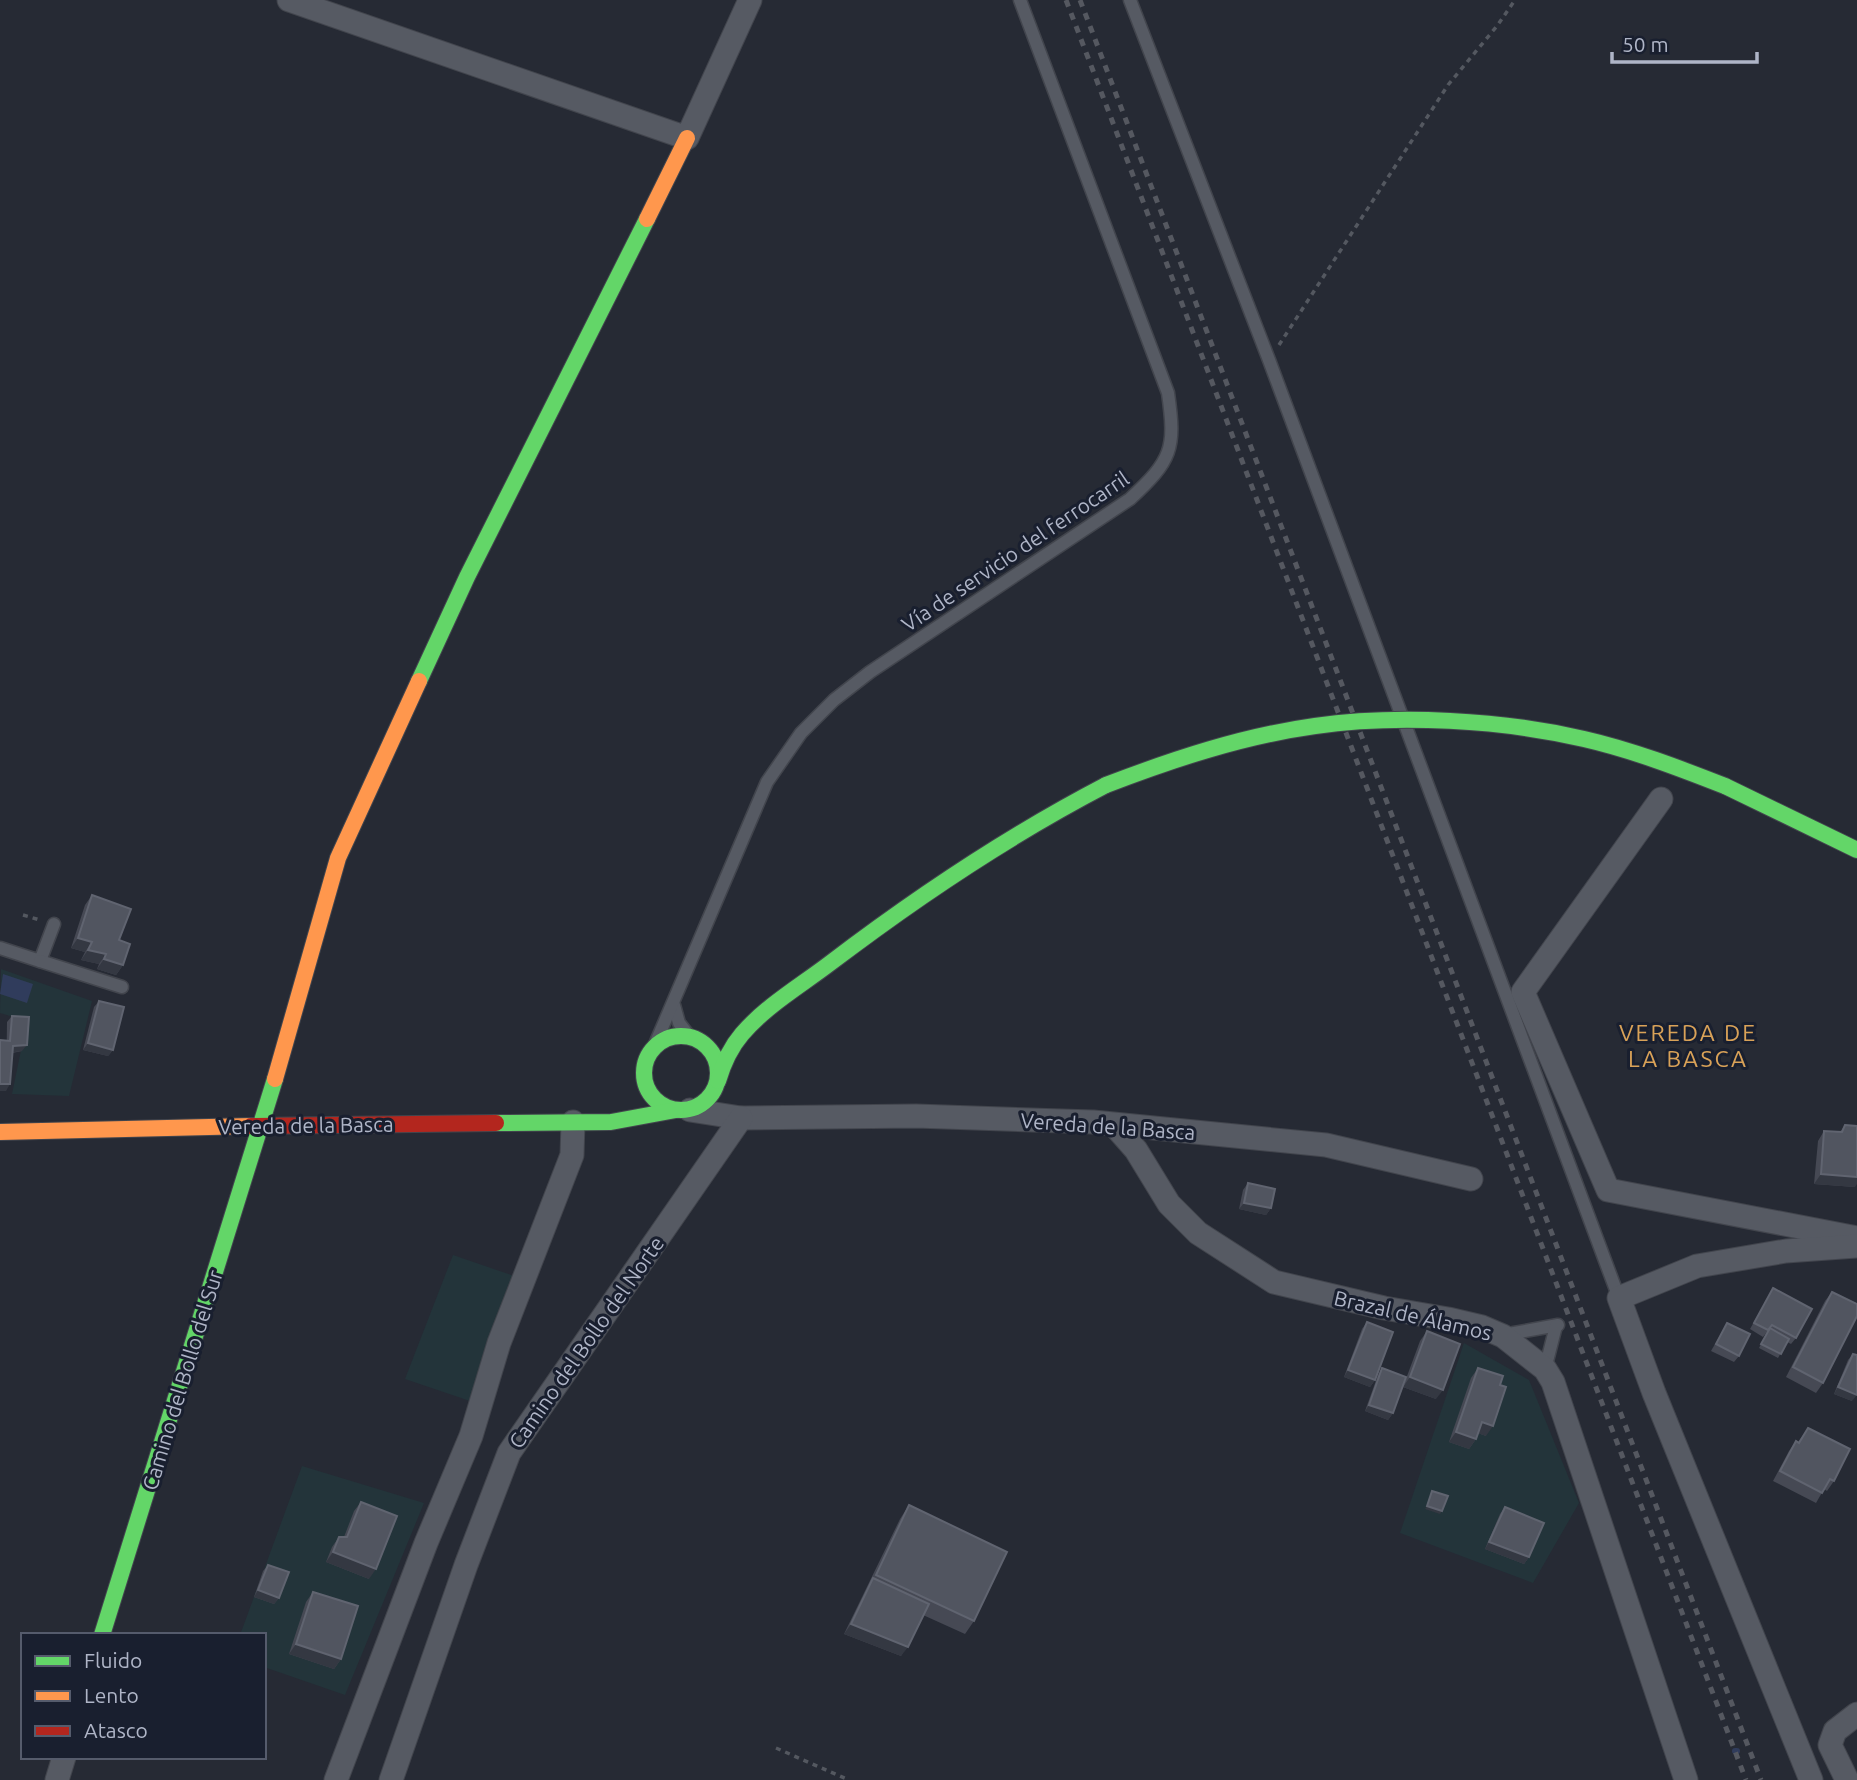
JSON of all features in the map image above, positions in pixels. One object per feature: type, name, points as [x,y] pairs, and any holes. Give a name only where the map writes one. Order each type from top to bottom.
[{"type":"street","points":[[289,0],[687,138],[750,0]]},
{"type":"street","name":"Camino del Bollo del Sur","points":[[103,1633],[262,1126],[338,858],[467,577],[687,138]]},
{"type":"street","points":[[644,1078],[654,1100],[668,1108],[683,1110],[708,1099],[733,1043],[754,1021],[956,871],[1038,820],[1106,785],[1193,754],[1266,736],[1347,722],[1419,721],[1491,725],[1581,739],[1670,765],[1725,786],[1857,850]]},
{"type":"street","points":[[1661,799],[1523,992],[1608,1190],[1857,1237]]},
{"type":"street","points":[[611,1122],[633,1104],[653,1049],[667,1039],[723,1034],[754,1021]]},
{"type":"street","points":[[692,1038],[711,1050],[719,1070],[716,1086],[728,1108],[741,1118]]},
{"type":"street","name":"Vereda de la Basca","points":[[0,1132],[611,1122],[683,1110],[741,1118],[916,1116],[1093,1122],[1326,1145],[1471,1179]]},
{"type":"street","name":"Camino del Bollo del Norte","points":[[391,1780],[466,1565],[509,1453],[741,1118]]},
{"type":"street","points":[[336,1780],[426,1543],[471,1436],[499,1343],[572,1155],[573,1122]]},
{"type":"street","name":"Brazal de Álamos","points":[[1114,1125],[1136,1150],[1169,1204],[1198,1233],[1274,1282],[1384,1308],[1448,1319],[1503,1336],[1545,1369],[1553,1382],[1686,1780]]},
{"type":"street","points":[[1811,1780],[1654,1393],[1619,1298],[1697,1266],[1786,1251],[1857,1246]]},
{"type":"street","points":[[1847,1780],[1830,1745],[1835,1731],[1857,1714]]},
{"type":"street","points":[[57,1780],[63,1759]]},
{"type":"lane","name":"Vía de servicio del ferrocarril","points":[[653,1049],[767,782],[801,733],[834,700],[870,672],[1130,499],[1153,478],[1168,456],[1173,428],[1168,393],[1020,0]]},
{"type":"lane","points":[[1130,0],[1269,360],[1619,1298]]},
{"type":"lane","points":[[40,961],[54,923]]},
{"type":"lane","points":[[0,948],[122,987]]},
{"type":"lane","points":[[674,1005],[679,1023],[692,1038]]},
{"type":"lane","points":[[1503,1336],[1557,1326],[1545,1369]]},
{"type":"path","points":[[1269,360],[1448,85],[1515,0]]},
{"type":"path","points":[[776,1748],[849,1780]]},
{"type":"shaded area","points":[[1,969],[92,1001],[69,1096],[12,1094],[27,1021],[0,1013]]},
{"type":"shaded area","points":[[453,1255],[517,1277],[473,1402],[405,1379]]},
{"type":"shaded area","points":[[1464,1343],[1529,1380],[1579,1503],[1533,1583],[1400,1533]]},
{"type":"shaded area","points":[[302,1466],[424,1503],[345,1695],[266,1668],[266,1633],[241,1633]]},
{"type":"water","points":[[3,974],[33,984],[27,1003],[0,994]]},
{"type":"building","points":[[92,895],[131,909],[119,940],[130,944],[123,965],[104,959],[106,954],[88,950],[92,942],[78,938]]},
{"type":"building","points":[[99,1001],[124,1007],[113,1050],[88,1043]]},
{"type":"building","points":[[12,1016],[29,1017],[27,1045],[13,1046],[10,1084],[0,1084],[0,1040],[10,1041]]},
{"type":"building","points":[[1845,1125],[1857,1126],[1857,1177],[1821,1174],[1824,1131],[1842,1132]]},
{"type":"building","points":[[1248,1183],[1275,1189],[1271,1208],[1244,1203]]},
{"type":"building","points":[[1773,1288],[1812,1309],[1796,1338],[1772,1325],[1768,1330],[1754,1323]]},
{"type":"building","points":[[1832,1292],[1857,1304],[1857,1316],[1823,1383],[1793,1367]]},
{"type":"building","points":[[1367,1322],[1393,1332],[1375,1380],[1348,1370]]},
{"type":"building","points":[[1727,1323],[1750,1334],[1739,1356],[1716,1344]]},
{"type":"building","points":[[1770,1328],[1789,1339],[1781,1354],[1761,1344]]},
{"type":"building","points":[[1427,1331],[1460,1344],[1443,1390],[1410,1377]]},
{"type":"building","points":[[1853,1354],[1857,1355],[1857,1395],[1838,1387]]},
{"type":"building","points":[[1382,1368],[1406,1377],[1393,1413],[1369,1405]]},
{"type":"building","points":[[1478,1368],[1503,1376],[1500,1385],[1506,1387],[1493,1426],[1482,1422],[1476,1439],[1456,1432]]},
{"type":"building","points":[[1808,1428],[1850,1449],[1834,1481],[1830,1479],[1822,1493],[1780,1471],[1796,1441],[1799,1443]]},
{"type":"building","points":[[1432,1491],[1448,1496],[1442,1511],[1427,1506]]},
{"type":"building","points":[[361,1502],[397,1516],[376,1569],[333,1552],[339,1537],[347,1537]]},
{"type":"building","points":[[909,1505],[1007,1552],[974,1621],[876,1575]]},
{"type":"building","points":[[1505,1507],[1544,1523],[1529,1557],[1489,1542]]},
{"type":"building","points":[[268,1565],[289,1572],[279,1598],[258,1590]]},
{"type":"building","points":[[873,1578],[929,1604],[908,1647],[851,1624]]},
{"type":"building","points":[[313,1592],[358,1606],[341,1659],[296,1644]]},
{"type":"railway","points":[[1066,0],[1746,1780]]},
{"type":"railway","points":[[1080,0],[1761,1780]]},
{"type":"traffic: fast","points":[[419,681],[467,577],[647,219]]},
{"type":"traffic: fast","points":[[1106,785],[1235,742],[1288,730],[1347,722],[1415,720],[1485,723],[1553,732],[1638,754],[1725,786]]},
{"type":"traffic: fast","points":[[718,1081],[727,1056],[738,1039],[751,1024],[784,997],[964,868],[1106,785]]},
{"type":"traffic: fast","points":[[1725,786],[1857,850]]},
{"type":"traffic: fast","points":[[674,1036],[688,1036],[702,1042],[712,1052],[718,1073],[712,1094],[702,1104],[688,1110],[674,1110],[660,1104],[650,1094],[644,1080],[644,1066],[650,1052],[660,1042],[674,1036]]},
{"type":"traffic: fast","points":[[103,1633],[275,1079]]},
{"type":"traffic: fast","points":[[496,1123],[611,1122],[676,1110]]},
{"type":"traffic: slow","points":[[647,219],[687,138]]},
{"type":"traffic: slow","points":[[275,1079],[338,858],[419,681]]},
{"type":"traffic: slow","points":[[0,1132],[251,1126]]},
{"type":"traffic: jam","points":[[251,1126],[496,1123]]},
{"type":"district","name":"VEREDA DE LA BASCA","points":[[1688,1045]]}]
